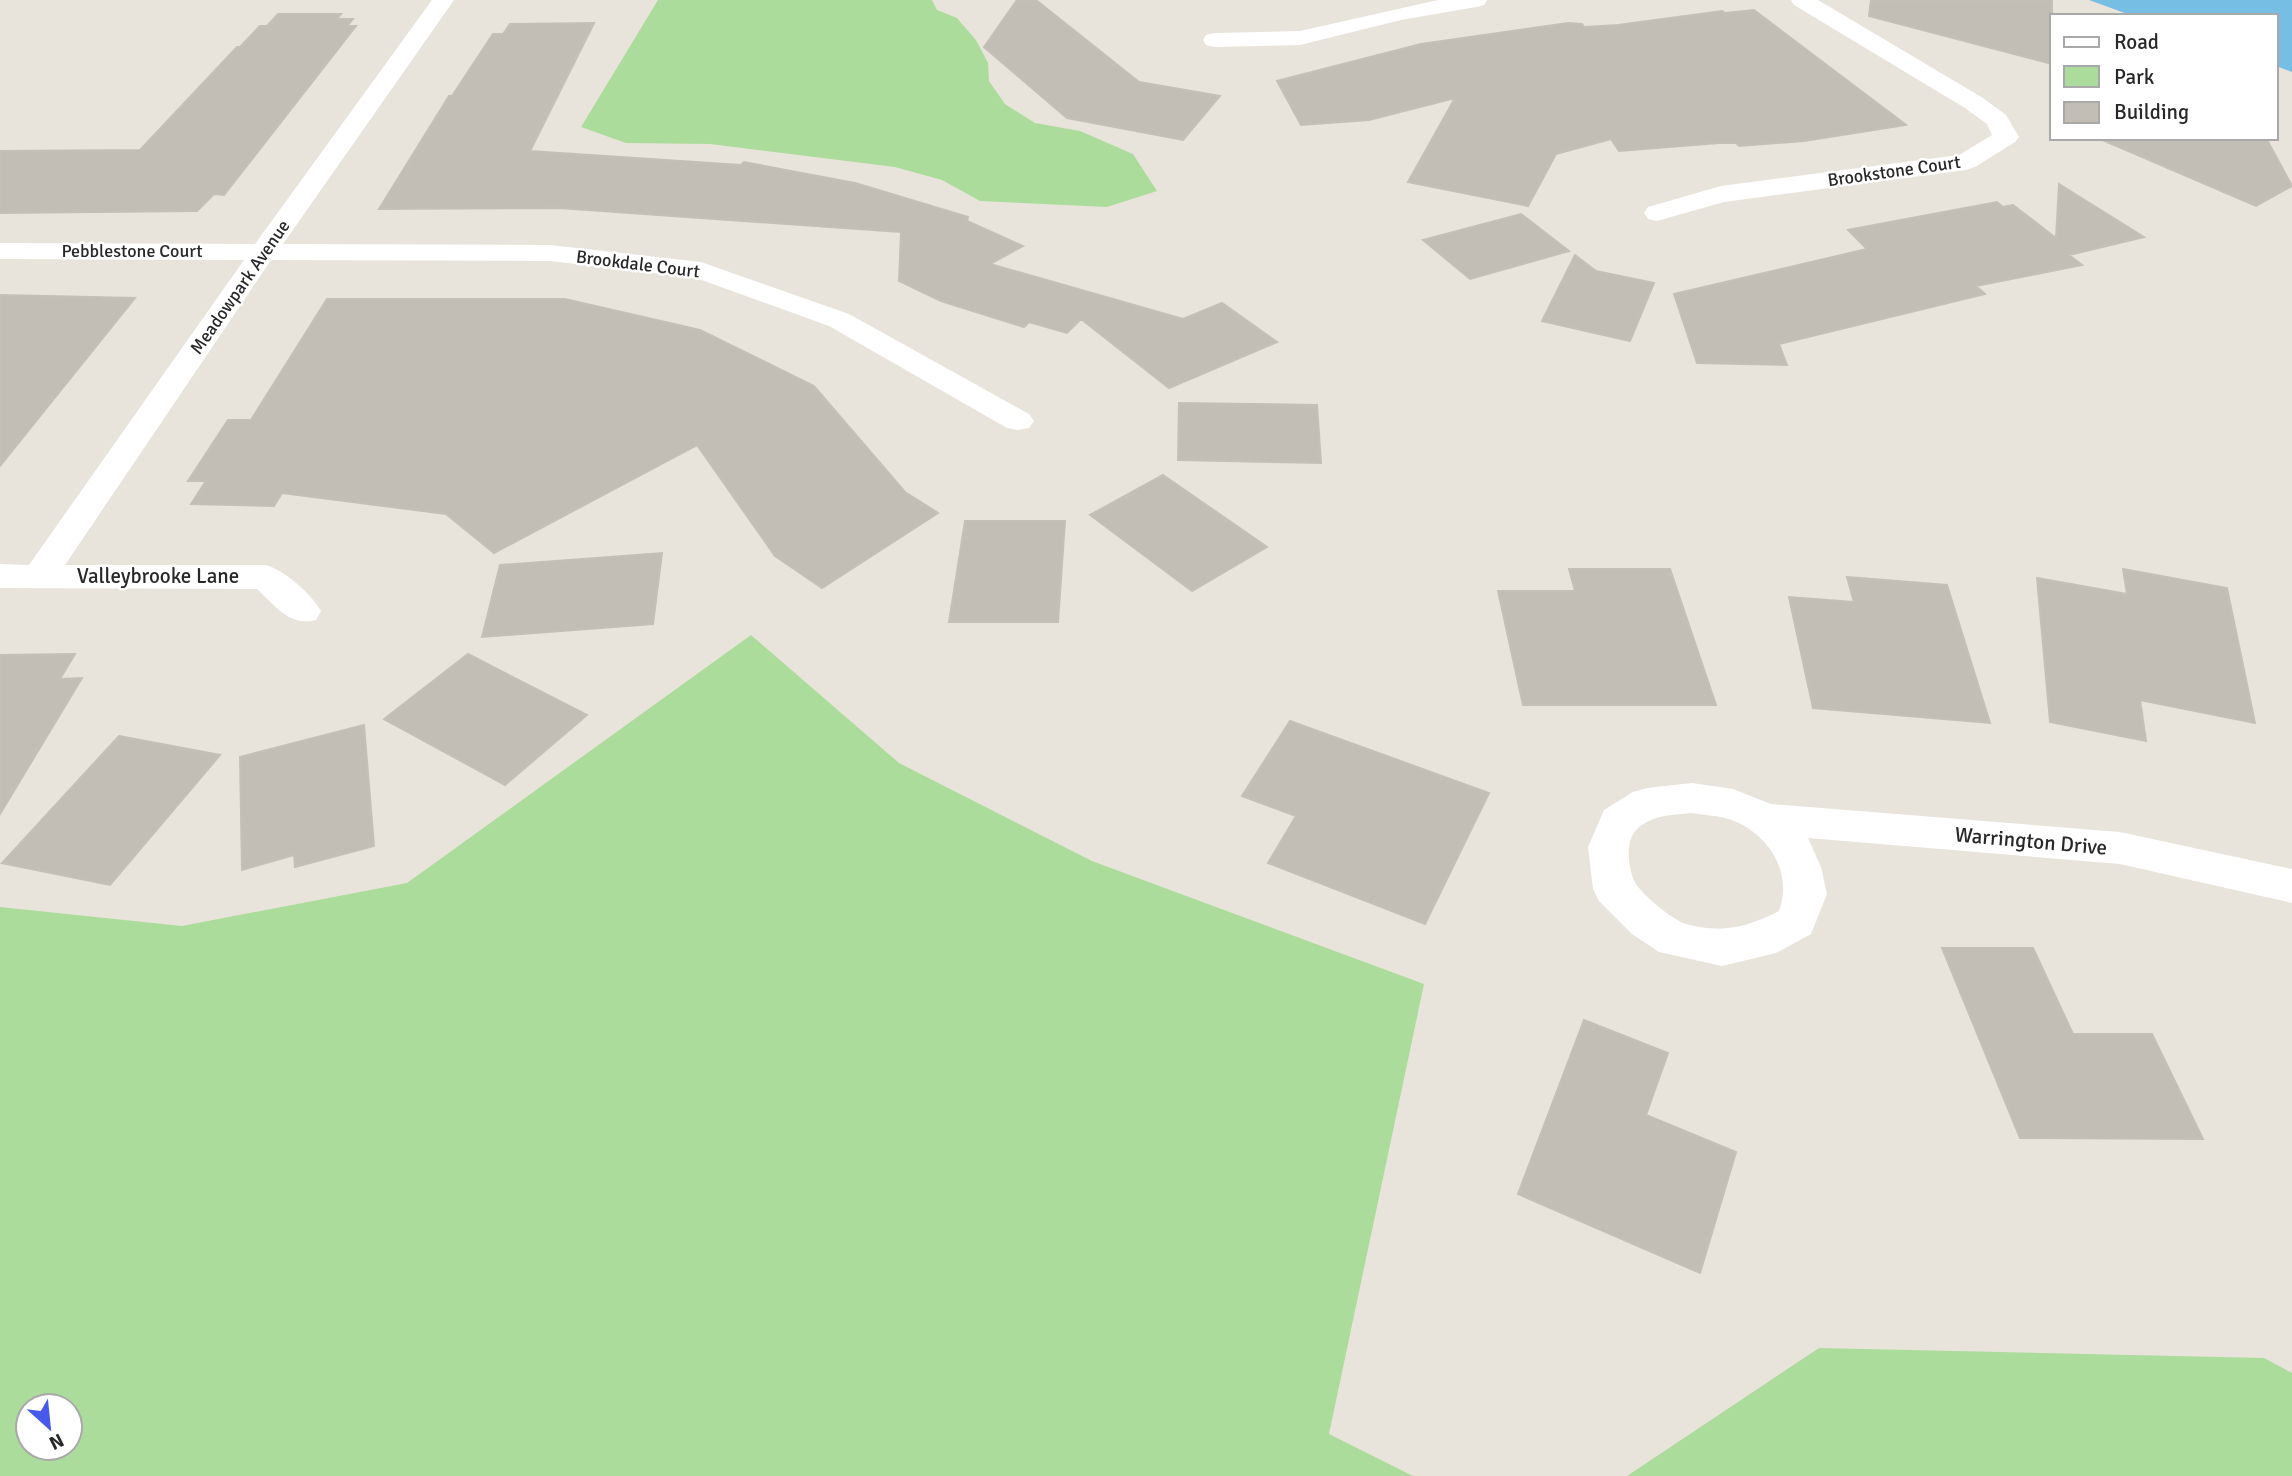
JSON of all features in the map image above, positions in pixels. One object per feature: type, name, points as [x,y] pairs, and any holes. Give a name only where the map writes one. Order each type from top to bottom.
[{"type":"street","name":"Meadowpark Avenue","points":[[39,576],[264,251],[443,0]]},
{"type":"street","points":[[1214,40],[1300,38],[1401,13],[1476,0]]},
{"type":"street","name":"Brookstone Court","points":[[1657,213],[1721,194],[1966,162],[2006,137],[1997,120],[1974,103],[1802,0]]},
{"type":"street","name":"Pebblestone Court","points":[[0,251],[264,251]]},
{"type":"street","name":"Brookdale Court","points":[[264,251],[550,253],[701,270],[839,320],[1018,421]]},
{"type":"street","name":"Valleybrooke Lane","points":[[0,576],[265,577],[303,611]]},
{"type":"street","name":"Warrington Drive","points":[[1766,820],[1790,843],[1806,894],[1796,922],[1761,941],[1722,948],[1674,940],[1647,922],[1614,889],[1608,847],[1618,821],[1647,803],[1692,798],[1733,804],[1766,820],[2120,848],[2292,886]]},
{"type":"green space","points":[[658,0],[932,0],[937,10],[957,18],[976,40],[988,63],[989,81],[1005,104],[1035,123],[1080,131],[1133,154],[1157,191],[1107,207],[980,201],[942,180],[895,167],[710,144],[626,143],[581,127]]},
{"type":"green space","points":[[751,635],[899,763],[1092,861],[1424,984],[1329,1434],[1413,1476],[0,1476],[0,907],[182,926],[407,883]]},
{"type":"green space","points":[[1819,1348],[2264,1358],[2292,1373],[2292,1476],[1627,1476]]},
{"type":"water","points":[[2089,0],[2292,0],[2292,72],[2278,67],[2278,14],[2128,14]]},
{"type":"building","points":[[1017,0],[1036,0],[1139,82],[1220,96],[1183,140],[1067,118],[984,47]]},
{"type":"building","points":[[1871,0],[2052,0],[2050,63],[1869,16]]},
{"type":"building","points":[[1754,10],[1906,125],[1804,141],[1739,146],[1736,143],[1719,143],[1619,151],[1611,139],[1556,154],[1528,206],[1408,182],[1455,98],[1369,120],[1301,125],[1277,81],[1421,44],[1568,23],[1582,24],[1584,27],[1618,25],[1722,11]]},
{"type":"building","points":[[278,14],[341,14],[337,19],[353,19],[347,26],[356,26],[224,195],[214,194],[197,211],[0,213],[0,151],[140,150],[237,47],[260,26],[267,26]]},
{"type":"building","points":[[594,23],[530,151],[741,165],[744,162],[855,183],[968,217],[967,221],[1023,246],[990,264],[1183,319],[1222,303],[1277,342],[1169,388],[1081,319],[1067,333],[1029,322],[1024,327],[941,301],[899,281],[901,232],[559,208],[379,209],[449,96],[452,96],[493,34],[503,34],[510,24]]},
{"type":"building","points":[[2103,140],[2267,140],[2292,186],[2256,206]]},
{"type":"building","points":[[2059,184],[2144,237],[2069,255],[2082,265],[1976,286],[1985,294],[1779,344],[1787,365],[1697,363],[1674,294],[1867,249],[1848,230],[1997,202],[2003,207],[2013,205],[2056,238]]},
{"type":"building","points":[[1521,214],[1569,251],[1470,279],[1423,240]]},
{"type":"building","points":[[1575,255],[1596,271],[1654,283],[1630,341],[1542,321]]},
{"type":"building","points":[[0,295],[135,298],[0,466]]},
{"type":"building","points":[[327,299],[565,299],[700,330],[814,386],[905,492],[938,513],[822,588],[775,556],[697,445],[494,553],[446,514],[282,493],[274,506],[191,504],[206,481],[188,481],[228,420],[251,420]]},
{"type":"building","points":[[1179,403],[1317,405],[1321,463],[1178,460]]},
{"type":"building","points":[[1163,475],[1267,547],[1192,591],[1090,515]]},
{"type":"building","points":[[965,521],[1065,521],[1058,622],[949,622]]},
{"type":"building","points":[[662,553],[653,624],[482,637],[500,565]]},
{"type":"building","points":[[1569,569],[1670,569],[1716,705],[1523,705],[1498,591],[1575,591]]},
{"type":"building","points":[[2123,569],[2227,588],[2255,723],[2140,700],[2146,741],[2050,722],[2037,578],[2127,594]]},
{"type":"building","points":[[1847,577],[1947,585],[1990,723],[1813,708],[1789,597],[1854,602]]},
{"type":"building","points":[[75,654],[60,679],[82,678],[0,814],[0,655]]},
{"type":"building","points":[[468,654],[587,715],[505,785],[384,719]]},
{"type":"building","points":[[1290,721],[1489,793],[1425,924],[1268,863],[1296,816],[1242,796]]},
{"type":"building","points":[[364,725],[374,846],[295,867],[294,855],[242,870],[240,757]]},
{"type":"building","points":[[119,736],[220,755],[110,885],[2,863]]},
{"type":"building","points":[[1942,948],[2033,948],[2073,1034],[2152,1034],[2203,1139],[2020,1138]]},
{"type":"building","points":[[1584,1020],[1668,1053],[1646,1115],[1736,1152],[1700,1273],[1518,1194]]}]
